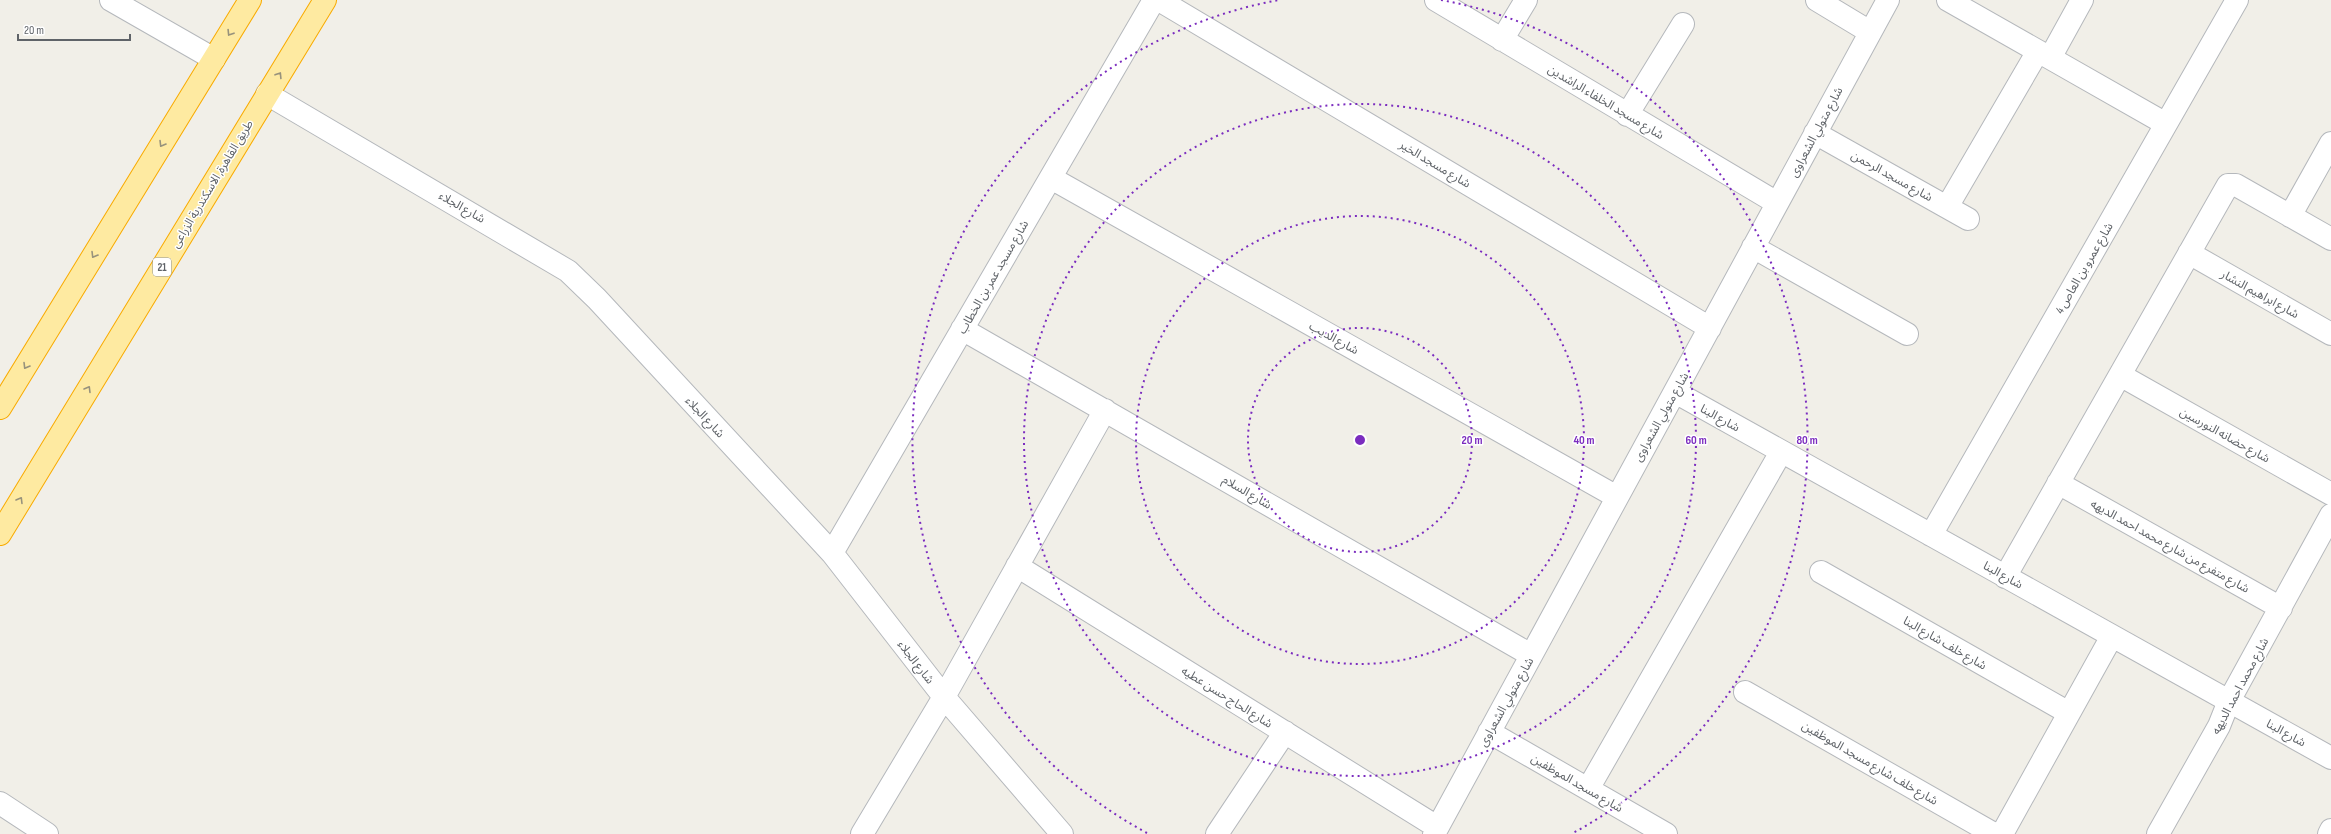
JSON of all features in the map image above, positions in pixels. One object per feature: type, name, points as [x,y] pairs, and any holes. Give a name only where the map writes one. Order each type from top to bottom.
[{"type":"highway","points":[[0,408],[250,0]]},
{"type":"highway","name":"طريق القاهرة, الاسكندرية الزراعى","points":[[0,534],[325,0]]},
{"type":"street","points":[[111,0],[214,59]]},
{"type":"street","name":"شارع مسجد عمر بن الخطاب","points":[[832,553],[1154,0]]},
{"type":"street","name":"شارع مسجد الخير","points":[[1159,0],[1710,328]]},
{"type":"street","name":"شارع مسجد الخلفاء الراشدين","points":[[1436,0],[1777,204]]},
{"type":"street","points":[[1502,40],[1526,0]]},
{"type":"street","points":[[1817,0],[1870,32]]},
{"type":"street","name":"شارع متولي الشعراوى","points":[[1436,830],[1888,0]]},
{"type":"street","points":[[1948,0],[2166,124]]},
{"type":"street","points":[[1947,207],[2044,54],[2082,0]]},
{"type":"street","name":"شارع عمرو بن العاص 4","points":[[1931,535],[2237,0]]},
{"type":"street","points":[[1627,115],[1683,24]]},
{"type":"street","name":"شارع الجلاء","points":[[267,94],[568,271],[597,299],[832,553],[944,697],[1062,834]]},
{"type":"street","name":"شارع مسجد الرحمن","points":[[1815,134],[1968,219]]},
{"type":"street","points":[[2290,216],[2331,143]]},
{"type":"street","name":"شارع الديب","points":[[1050,178],[1617,497]]},
{"type":"street","points":[[2005,577],[2228,185],[2236,185],[2331,239]]},
{"type":"street","points":[[1753,247],[1906,334]]},
{"type":"street","name":"شارع ابراهيم النشار","points":[[2189,253],[2331,334]]},
{"type":"street","name":"شارع السلام","points":[[962,329],[1531,655]]},
{"type":"street","name":"شارع حضانه النورسين","points":[[2120,375],[2331,494]]},
{"type":"street","name":"شارع البنا","points":[[1675,392],[2331,758]]},
{"type":"street","points":[[862,834],[944,697],[1105,410]]},
{"type":"street","points":[[1588,789],[1781,452]]},
{"type":"street","name":"شارع متفرع من شارع محمد احمد الديهه","points":[[2058,483],[2281,608]]},
{"type":"street","name":"شارع محمد احمد الديهه","points":[[2158,834],[2219,726],[2229,701],[2331,515]]},
{"type":"street","name":"شارع الحاج حسن عطيه","points":[[1017,566],[1285,732],[1436,830]]},
{"type":"street","name":"شارع خلف شارع البنا","points":[[1821,572],[2070,713]]},
{"type":"street","points":[[2002,834],[2112,636]]},
{"type":"street","name":"شارع خلف شارع مسجد الموظفين","points":[[1745,692],[1994,834]]},
{"type":"street","points":[[1217,834],[1285,732]]},
{"type":"street","name":"شارع مسجد الموظفين","points":[[1489,732],[1666,834]]},
{"type":"street","points":[[0,804],[47,834]]},
{"type":"street","points":[[2329,834],[2331,830]]}]
